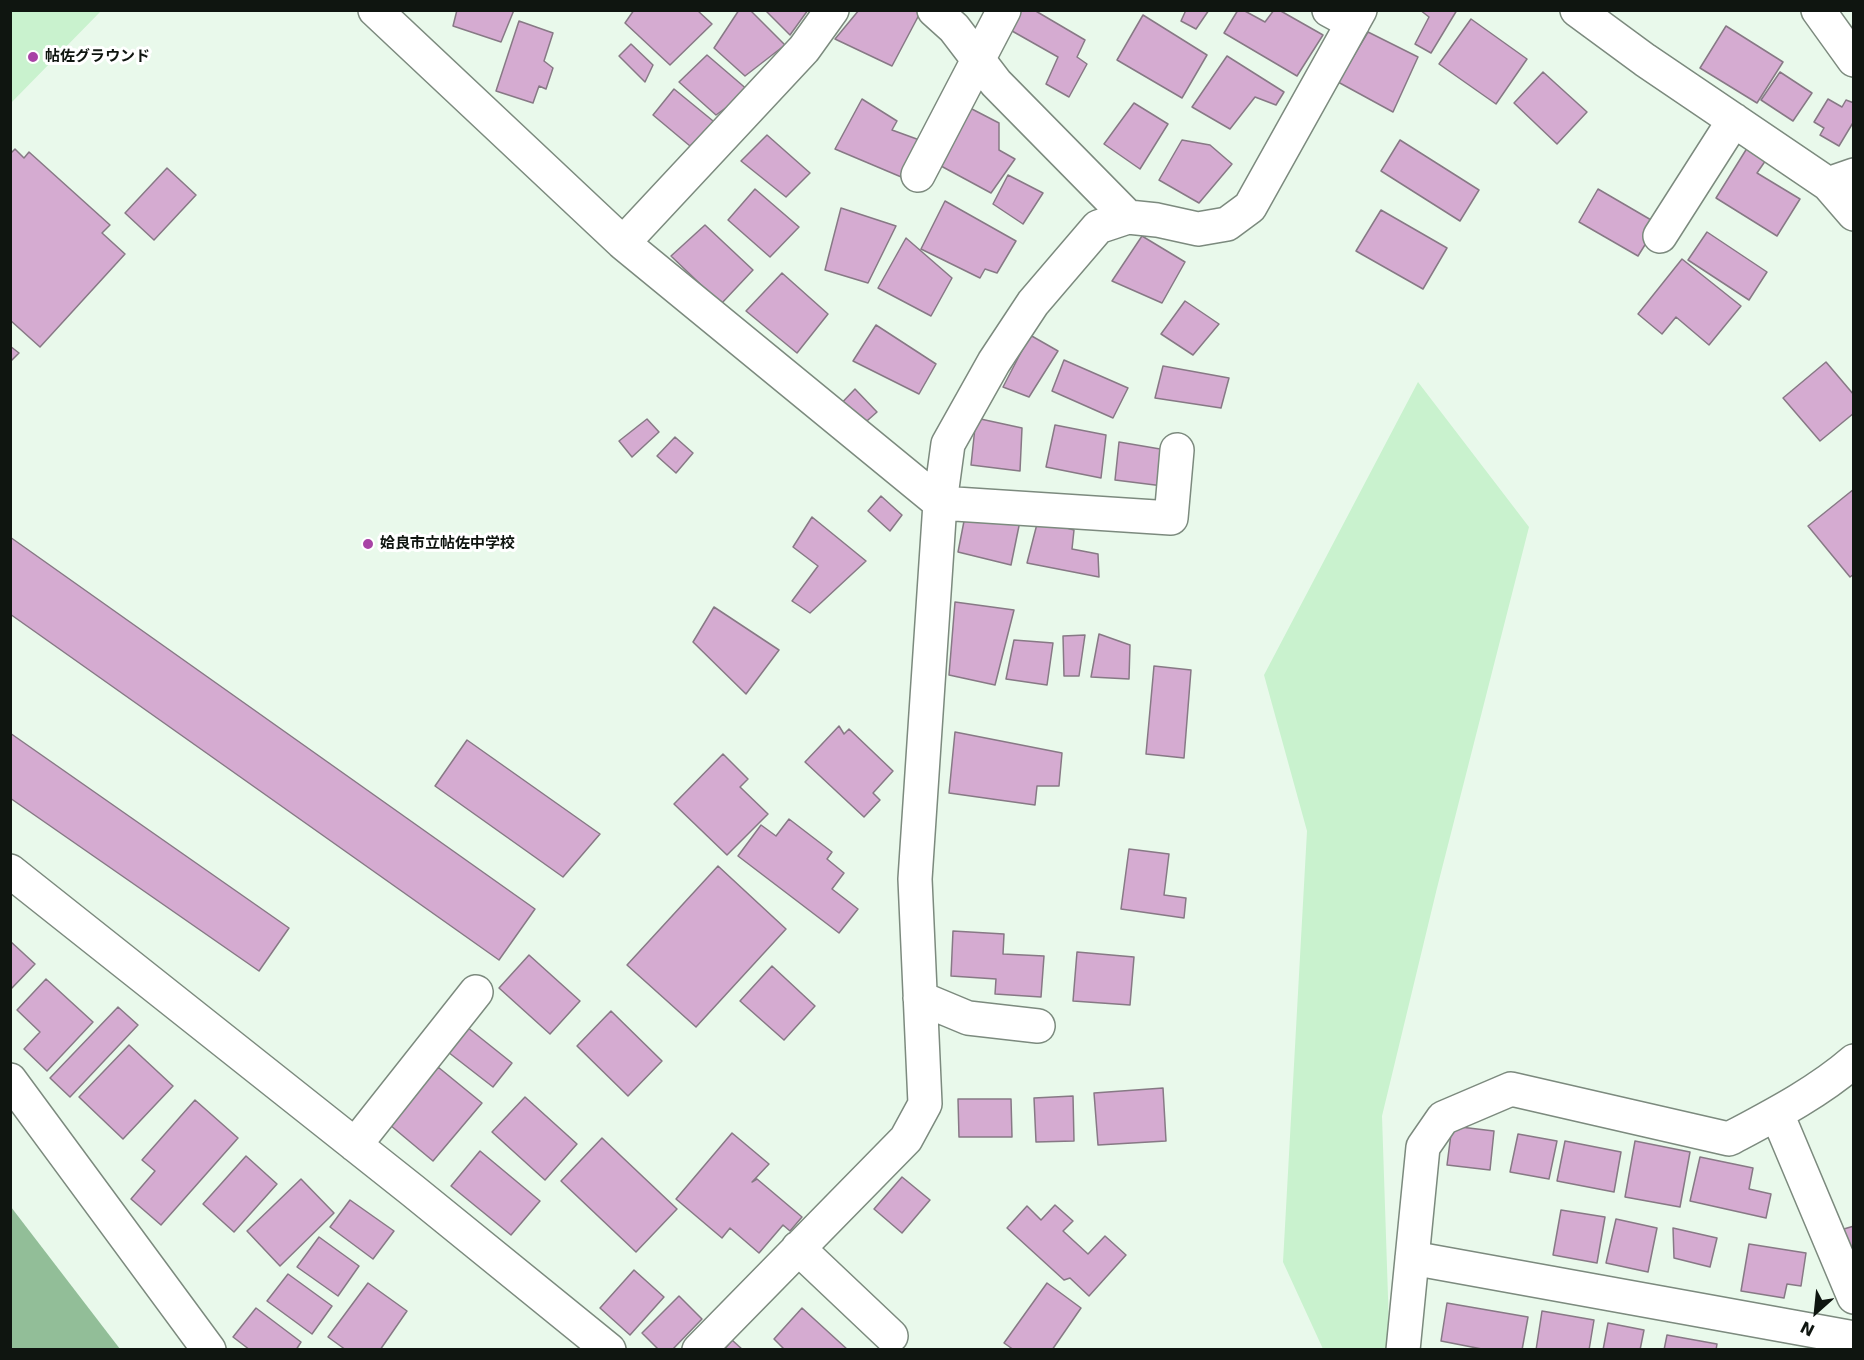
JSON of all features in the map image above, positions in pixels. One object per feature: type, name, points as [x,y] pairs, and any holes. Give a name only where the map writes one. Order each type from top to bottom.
[{"type":"street","points":[[375,10],[623,243],[940,503],[1171,518],[1177,450]]},
{"type":"street","points":[[623,243],[804,49],[832,10]]},
{"type":"street","points":[[934,10],[954,27],[996,83],[1128,217]]},
{"type":"street","points":[[918,175],[1004,10]]},
{"type":"street","points":[[1818,10],[1854,60]]},
{"type":"street","points":[[1587,13],[1645,60],[1734,120],[1841,179],[1854,214]]},
{"type":"street","points":[[699,1350],[906,1139],[925,1104],[915,879],[940,503],[948,444],[1007,342],[1033,303],[1098,227],[1128,217],[1157,220],[1198,229],[1227,224],[1250,207],[1348,15]]},
{"type":"street","points":[[1660,236],[1734,120]]},
{"type":"street","points":[[10,871],[609,1350]]},
{"type":"street","points":[[355,1145],[476,992]]},
{"type":"street","points":[[920,998],[968,1018],[1038,1026]]},
{"type":"street","points":[[1403,1350],[1423,1148],[1443,1118],[1510,1089],[1729,1139],[1777,1114],[1854,1061]]},
{"type":"street","points":[[10,1080],[209,1350]]},
{"type":"street","points":[[1777,1114],[1854,1297]]},
{"type":"street","points":[[798,1248],[891,1336]]},
{"type":"street","points":[[1412,1257],[1854,1338]]},
{"type":"shaded area","name":"帖佐グラウンド","points":[[10,11],[101,11],[11,103]]},
{"type":"shaded area","points":[[1418,382],[1529,527],[1437,888],[1382,1116],[1389,1327],[1387,1349],[1323,1349],[1283,1262],[1307,831],[1264,675]]},
{"type":"shaded area","points":[[11,1207],[120,1349],[11,1349]]},
{"type":"building","points":[[457,10],[514,10],[501,42],[453,26]]},
{"type":"building","points":[[634,10],[697,10],[712,24],[670,65],[625,23]]},
{"type":"building","points":[[739,10],[750,10],[785,45],[745,76],[714,48]]},
{"type":"building","points":[[765,10],[808,10],[790,35]]},
{"type":"building","points":[[859,10],[915,10],[920,13],[892,66],[835,39]]},
{"type":"building","points":[[1012,10],[1034,10],[1085,40],[1077,57],[1087,64],[1069,97],[1046,84],[1058,57],[1005,27]]},
{"type":"building","points":[[1186,10],[1209,10],[1196,29],[1181,21]]},
{"type":"building","points":[[1238,10],[1243,10],[1265,22],[1274,10],[1279,10],[1323,35],[1297,76],[1224,33]]},
{"type":"building","points":[[1420,10],[1457,10],[1431,53],[1415,44],[1429,17]]},
{"type":"building","points":[[1143,15],[1207,55],[1182,98],[1117,60]]},
{"type":"building","points":[[1471,19],[1527,59],[1496,104],[1439,64]]},
{"type":"building","points":[[519,21],[553,33],[544,61],[553,68],[546,89],[539,86],[533,103],[496,91]]},
{"type":"building","points":[[1726,26],[1783,62],[1757,103],[1700,68]]},
{"type":"building","points":[[1368,32],[1418,57],[1393,112],[1338,82]]},
{"type":"building","points":[[631,44],[653,65],[645,82],[619,56]]},
{"type":"building","points":[[707,55],[749,91],[716,115],[679,82]]},
{"type":"building","points":[[1227,56],[1284,92],[1276,105],[1255,97],[1230,129],[1192,107]]},
{"type":"building","points":[[1543,72],[1587,112],[1557,144],[1514,103]]},
{"type":"building","points":[[1780,72],[1812,93],[1793,121],[1761,100]]},
{"type":"building","points":[[674,89],[718,125],[690,146],[653,115]]},
{"type":"building","points":[[862,99],[897,121],[892,130],[925,142],[906,179],[835,149]]},
{"type":"building","points":[[1828,99],[1842,107],[1846,100],[1854,103],[1854,121],[1839,146],[1820,135],[1824,128],[1814,122]]},
{"type":"building","points":[[1134,103],[1168,124],[1140,169],[1104,144]]},
{"type":"building","points":[[970,108],[999,123],[999,150],[1015,159],[991,193],[941,166]]},
{"type":"building","points":[[767,135],[810,173],[786,197],[741,161]]},
{"type":"building","points":[[1182,140],[1210,145],[1232,164],[1199,203],[1159,180]]},
{"type":"building","points":[[1400,140],[1479,190],[1460,221],[1381,171]]},
{"type":"building","points":[[1749,145],[1768,157],[1757,173],[1800,199],[1777,236],[1716,198]]},
{"type":"building","points":[[15,149],[24,158],[29,152],[110,225],[102,233],[125,254],[40,347],[10,320],[10,154]]},
{"type":"building","points":[[167,168],[196,195],[154,240],[125,213]]},
{"type":"building","points":[[1008,175],[1043,193],[1023,224],[993,204]]},
{"type":"building","points":[[755,189],[799,227],[770,257],[728,220]]},
{"type":"building","points":[[1598,189],[1658,224],[1638,256],[1579,222]]},
{"type":"building","points":[[945,201],[1016,241],[997,273],[985,269],[980,278],[921,249]]},
{"type":"building","points":[[841,208],[896,226],[868,283],[825,270]]},
{"type":"building","points":[[1381,210],[1447,248],[1423,289],[1356,251]]},
{"type":"building","points":[[705,225],[753,270],[721,304],[671,256]]},
{"type":"building","points":[[1707,232],[1767,272],[1749,300],[1688,260]]},
{"type":"building","points":[[1142,236],[1185,262],[1162,303],[1112,281]]},
{"type":"building","points":[[906,238],[952,278],[931,316],[878,288]]},
{"type":"building","points":[[1682,259],[1741,306],[1709,345],[1676,317],[1662,334],[1638,314]]},
{"type":"building","points":[[782,273],[828,314],[797,353],[746,311]]},
{"type":"building","points":[[1185,301],[1219,324],[1193,355],[1161,334]]},
{"type":"building","points":[[876,325],[936,364],[919,394],[853,361]]},
{"type":"building","points":[[1030,335],[1058,351],[1029,397],[1003,387]]},
{"type":"building","points":[[10,346],[19,353],[10,362]]},
{"type":"building","points":[[1064,360],[1128,388],[1113,418],[1052,391]]},
{"type":"building","points":[[1826,362],[1854,395],[1854,413],[1820,441],[1783,398]]},
{"type":"building","points":[[1163,366],[1229,378],[1221,408],[1155,398]]},
{"type":"building","points":[[855,389],[877,412],[859,428],[836,409]]},
{"type":"building","points":[[976,418],[1022,428],[1020,471],[971,465]]},
{"type":"building","points":[[647,419],[659,432],[632,457],[619,441]]},
{"type":"building","points":[[1055,425],[1106,435],[1101,478],[1046,467]]},
{"type":"building","points":[[675,437],[693,453],[676,473],[657,456]]},
{"type":"building","points":[[1119,442],[1166,450],[1163,486],[1115,480]]},
{"type":"building","points":[[1854,489],[1854,574],[1850,577],[1808,526]]},
{"type":"building","points":[[881,496],[902,515],[890,531],[868,511]]},
{"type":"building","points":[[965,516],[1020,521],[1011,565],[958,552]]},
{"type":"building","points":[[812,517],[866,561],[810,613],[792,601],[818,566],[793,547]]},
{"type":"building","points":[[1038,520],[1074,530],[1072,549],[1098,554],[1099,577],[1027,563]]},
{"type":"building","points":[[10,537],[535,909],[499,960],[10,614]]},
{"type":"building","points":[[955,602],[1014,610],[995,685],[949,675]]},
{"type":"building","points":[[714,607],[779,650],[746,694],[693,642]]},
{"type":"building","points":[[1099,634],[1130,645],[1129,679],[1091,677]]},
{"type":"building","points":[[1085,635],[1079,676],[1064,676],[1063,636]]},
{"type":"building","points":[[1014,640],[1053,643],[1047,685],[1006,679]]},
{"type":"building","points":[[1154,666],[1191,670],[1184,758],[1146,754]]},
{"type":"building","points":[[839,726],[844,734],[849,729],[893,771],[873,793],[880,800],[864,817],[805,762]]},
{"type":"building","points":[[955,732],[1062,753],[1059,786],[1037,786],[1035,805],[949,793]]},
{"type":"building","points":[[10,733],[289,928],[259,971],[10,798]]},
{"type":"building","points":[[467,740],[600,834],[563,877],[435,786]]},
{"type":"building","points":[[723,754],[748,779],[740,787],[768,814],[727,855],[674,804]]},
{"type":"building","points":[[789,819],[832,852],[827,859],[844,873],[832,889],[858,909],[839,933],[738,856],[761,825],[776,836]]},
{"type":"building","points":[[1129,849],[1169,854],[1164,895],[1186,898],[1184,918],[1121,909]]},
{"type":"building","points":[[718,866],[786,929],[696,1027],[627,965]]},
{"type":"building","points":[[953,931],[1004,934],[1003,954],[1044,956],[1041,997],[995,994],[996,979],[951,976]]},
{"type":"building","points":[[10,941],[35,964],[11,989],[10,988]]},
{"type":"building","points":[[1077,952],[1134,957],[1130,1005],[1073,1001]]},
{"type":"building","points":[[529,955],[580,1001],[550,1034],[499,988]]},
{"type":"building","points":[[772,966],[815,1006],[784,1040],[740,1001]]},
{"type":"building","points":[[46,979],[93,1022],[47,1071],[24,1049],[40,1032],[17,1010]]},
{"type":"building","points":[[118,1007],[138,1025],[70,1097],[50,1078]]},
{"type":"building","points":[[611,1011],[662,1061],[628,1096],[577,1046]]},
{"type":"building","points":[[467,1027],[512,1063],[493,1087],[448,1052]]},
{"type":"building","points":[[129,1045],[173,1086],[123,1139],[79,1097]]},
{"type":"building","points":[[438,1067],[482,1103],[433,1161],[390,1125]]},
{"type":"building","points":[[1163,1088],[1166,1141],[1098,1145],[1094,1093]]},
{"type":"building","points":[[1073,1096],[1074,1141],[1036,1142],[1034,1098]]},
{"type":"building","points":[[525,1097],[577,1144],[545,1180],[492,1132]]},
{"type":"building","points":[[958,1099],[1011,1099],[1012,1137],[959,1137]]},
{"type":"building","points":[[195,1100],[238,1138],[161,1225],[131,1199],[155,1171],[142,1160]]},
{"type":"building","points":[[1452,1126],[1494,1131],[1490,1170],[1447,1165]]},
{"type":"building","points":[[732,1133],[769,1164],[752,1182],[757,1179],[802,1217],[790,1231],[783,1225],[759,1253],[730,1228],[722,1238],[676,1199]]},
{"type":"building","points":[[1518,1134],[1557,1141],[1549,1179],[1510,1172]]},
{"type":"building","points":[[602,1138],[677,1209],[636,1252],[561,1181]]},
{"type":"building","points":[[1565,1141],[1621,1152],[1614,1192],[1557,1181]]},
{"type":"building","points":[[1635,1141],[1690,1152],[1680,1207],[1625,1197]]},
{"type":"building","points":[[480,1151],[540,1201],[511,1235],[451,1186]]},
{"type":"building","points":[[246,1156],[277,1184],[234,1232],[203,1204]]},
{"type":"building","points":[[1700,1157],[1753,1168],[1749,1189],[1771,1194],[1766,1218],[1690,1201]]},
{"type":"building","points":[[902,1177],[930,1200],[902,1233],[874,1209]]},
{"type":"building","points":[[301,1179],[334,1213],[280,1266],[247,1231]]},
{"type":"building","points":[[350,1200],[394,1231],[373,1259],[330,1227]]},
{"type":"building","points":[[1055,1205],[1073,1221],[1063,1231],[1088,1254],[1105,1236],[1126,1255],[1089,1296],[1070,1278],[1064,1280],[1007,1228],[1027,1206],[1041,1220]]},
{"type":"building","points":[[1561,1210],[1605,1217],[1597,1263],[1553,1255]]},
{"type":"building","points":[[1616,1219],[1657,1228],[1648,1272],[1606,1263]]},
{"type":"building","points":[[1854,1226],[1854,1272],[1837,1231]]},
{"type":"building","points":[[1673,1228],[1717,1238],[1710,1267],[1674,1258]]},
{"type":"building","points":[[319,1237],[359,1266],[338,1296],[297,1267]]},
{"type":"building","points":[[1749,1244],[1806,1253],[1801,1286],[1787,1284],[1784,1298],[1741,1291]]},
{"type":"building","points":[[634,1270],[664,1297],[630,1335],[600,1308]]},
{"type":"building","points":[[288,1274],[332,1306],[312,1334],[267,1301]]},
{"type":"building","points":[[368,1283],[407,1311],[380,1350],[346,1350],[328,1337]]},
{"type":"building","points":[[1047,1283],[1081,1308],[1052,1350],[1014,1350],[1004,1343]]},
{"type":"building","points":[[679,1296],[702,1319],[672,1350],[659,1350],[642,1333]]},
{"type":"building","points":[[1447,1303],[1528,1317],[1522,1350],[1487,1350],[1441,1341]]},
{"type":"building","points":[[256,1308],[301,1342],[296,1350],[250,1350],[233,1337]]},
{"type":"building","points":[[802,1308],[848,1350],[785,1350],[774,1339]]},
{"type":"building","points":[[1542,1311],[1594,1320],[1589,1350],[1536,1350]]},
{"type":"building","points":[[1608,1323],[1644,1330],[1640,1350],[1603,1350]]},
{"type":"building","points":[[1667,1335],[1717,1344],[1716,1350],[1664,1350]]},
{"type":"building","points":[[732,1340],[743,1350],[724,1350]]},
{"type":"place","name":"帖佐グラウンド","points":[[33,57]]},
{"type":"place","name":"姶良市立帖佐中学校","points":[[368,544]]}]
